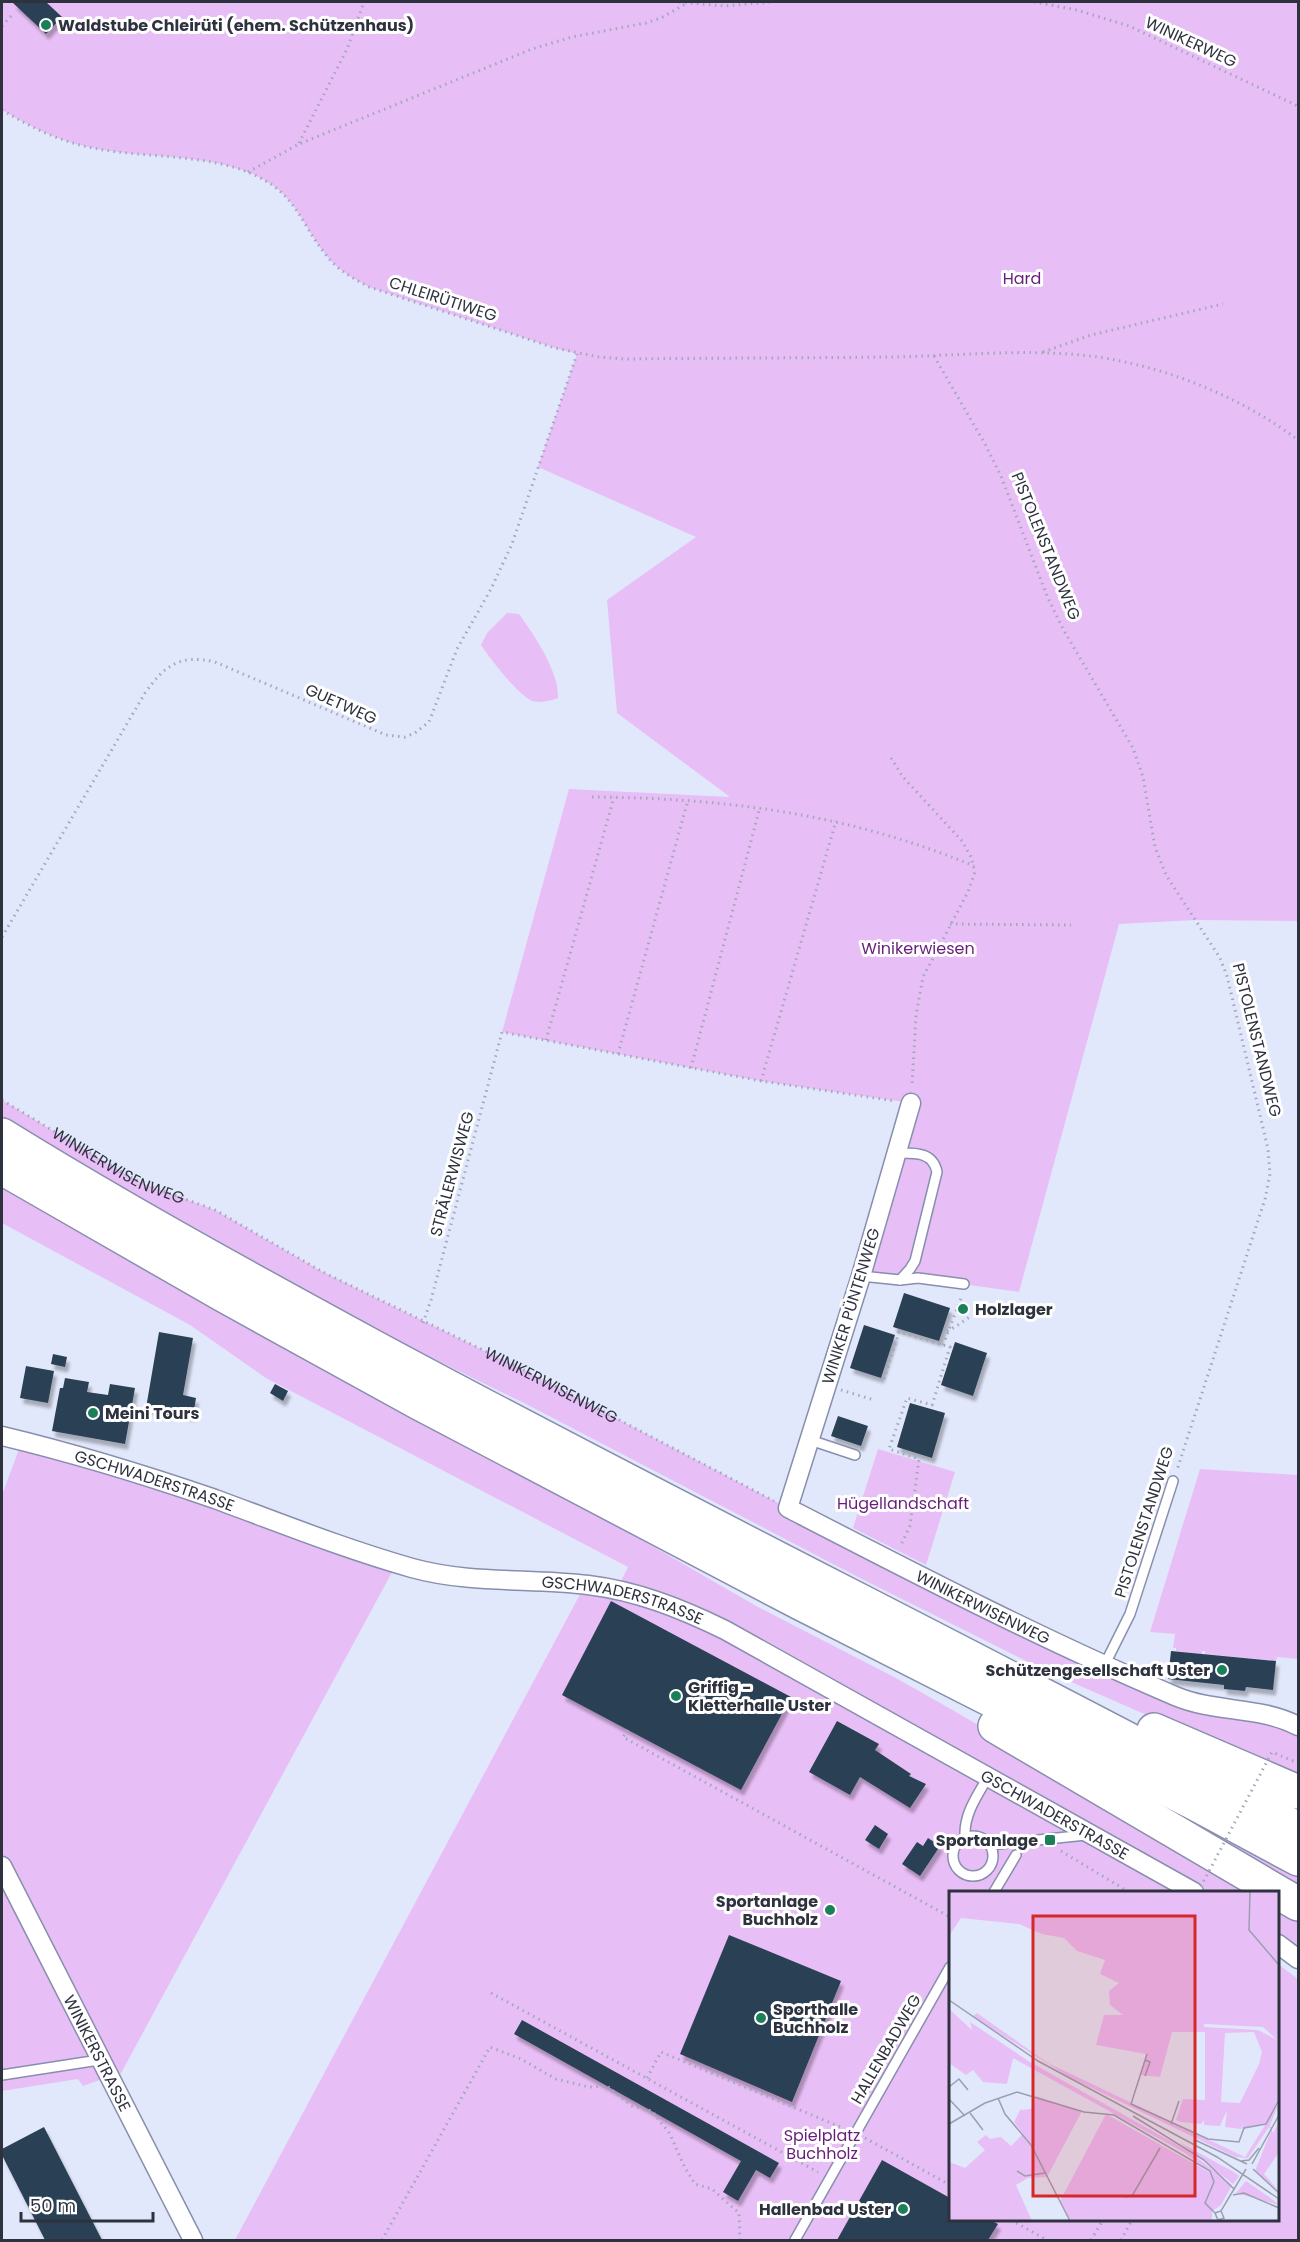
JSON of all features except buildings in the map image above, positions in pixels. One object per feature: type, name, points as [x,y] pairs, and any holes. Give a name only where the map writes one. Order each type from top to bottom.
[{"type":"highway","points":[[2,1135],[227,1267],[414,1369],[1299,1828]]},
{"type":"highway","points":[[2,1168],[223,1295],[419,1403],[800,1603],[1192,1802],[1299,1859]]},
{"type":"highway","points":[[800,1603],[817,1627],[1037,1749],[1277,1891]]},
{"type":"highway","points":[[918,1629],[965,1644],[1083,1700],[1299,1792]]},
{"type":"highway","points":[[1279,1892],[1299,1904]]},
{"type":"street","name":"WINIKER PÜNTENWEG","points":[[788,1508],[861,1276],[911,1103]]},
{"type":"street","name":"GSCHWADERSTRASSE","points":[[2,1436],[153,1478],[411,1568],[468,1578],[617,1589],[683,1610],[725,1630],[1192,1891]]},
{"type":"street","name":"WINIKERWISENWEG","points":[[788,1508],[1038,1635],[1177,1697],[1207,1706],[1271,1715],[1299,1726]]},
{"type":"street","name":"WINIKERSTRASSE","points":[[2,1866],[193,2241]]},
{"type":"street","points":[[1279,1945],[1299,1959]]},
{"type":"lane","points":[[896,1153],[928,1156],[936,1165],[937,1172],[915,1261],[900,1280]]},
{"type":"lane","points":[[861,1276],[900,1280],[918,1278],[964,1284]]},
{"type":"lane","points":[[810,1440],[855,1455]]},
{"type":"lane","name":"PISTOLENSTANDWEG","points":[[1105,1664],[1130,1614],[1173,1481]]},
{"type":"lane","points":[[965,1836],[969,1811],[988,1777]]},
{"type":"lane","points":[[990,1845],[1092,1834]]},
{"type":"lane","points":[[965,1836],[980,1836],[990,1845],[993,1852],[991,1866],[986,1871],[973,1876],[960,1872],[952,1859],[955,1845],[965,1836]]},
{"type":"lane","points":[[995,1891],[1016,1855]]},
{"type":"lane","points":[[991,1866],[1005,1874]]},
{"type":"lane","name":"HALLENBADWEG","points":[[795,2241],[949,1970]]},
{"type":"lane","points":[[2,2076],[99,2060]]},
{"type":"path","points":[[299,144],[347,49],[364,2]]},
{"type":"path","points":[[679,2],[724,6],[773,2]]},
{"type":"path","name":"WINIKERWEG","points":[[1034,2],[1086,13],[1129,26],[1299,106]]},
{"type":"path","points":[[248,172],[299,144],[532,49],[572,38],[646,23],[661,18],[687,3]]},
{"type":"path","points":[[2,26],[12,15]]},
{"type":"path","name":"CHLEIRÜTIWEG","points":[[2,110],[51,136],[75,144],[99,150],[202,162],[248,172],[264,179],[291,201],[327,256],[351,277],[369,287],[577,354],[624,359],[1042,353]]},
{"type":"path","points":[[1042,353],[1091,335],[1223,304]]},
{"type":"path","points":[[1042,353],[1083,355],[1130,364],[1176,377],[1219,393],[1299,440]]},
{"type":"path","name":"GUETWEG","points":[[2,937],[145,693],[160,674],[175,663],[195,659],[215,662],[386,735],[405,737],[423,728],[433,713],[448,670],[466,630],[491,589],[509,552],[577,354]]},
{"type":"path","name":"PISTOLENSTANDWEG","points":[[934,356],[1001,476],[1047,596],[1063,629],[1133,748],[1143,777],[1151,828],[1161,862],[1175,890],[1212,944],[1227,976],[1264,1129],[1270,1174],[1265,1199],[1173,1481]]},
{"type":"path","points":[[614,797],[546,1040],[761,1081],[911,1103],[914,1033],[919,992],[930,962],[973,882],[974,866],[962,841],[903,777],[891,758]]},
{"type":"path","points":[[592,797],[688,800],[760,807],[836,821],[922,846],[974,866]]},
{"type":"path","points":[[618,1054],[688,800]]},
{"type":"path","points":[[691,1068],[760,807]]},
{"type":"path","points":[[761,1081],[836,821]]},
{"type":"path","points":[[950,924],[1071,924]]},
{"type":"path","name":"STRÄLERWISWEG","points":[[423,1323],[502,1032],[546,1040]]},
{"type":"path","name":"WINIKERWISENWEG","points":[[2,1100],[144,1184],[214,1210],[323,1272],[423,1323],[522,1369],[788,1508]]},
{"type":"path","points":[[943,1345],[964,1284]]},
{"type":"path","points":[[947,1330],[971,1316]]},
{"type":"path","points":[[884,1379],[899,1332],[950,1347],[932,1405],[908,1398],[889,1449],[919,1459],[910,1526],[892,1562]]},
{"type":"path","points":[[827,1385],[874,1400]]},
{"type":"path","points":[[628,1730],[623,1737],[949,1916]]},
{"type":"path","points":[[1197,1891],[1272,1752],[1299,1763]]},
{"type":"path","points":[[1061,1851],[1126,1891]]},
{"type":"path","points":[[491,1993],[830,2179]]},
{"type":"path","points":[[382,2241],[490,2047],[521,2059],[555,2079],[589,2087],[607,2086],[632,2106],[652,2111],[670,2134],[695,2184],[712,2189],[739,2213],[740,2241]]},
{"type":"path","points":[[646,2079],[661,2052],[856,2133],[949,2185]]},
{"type":"path","points":[[1013,2221],[1047,2241]]},
{"type":"path","points":[[1091,2241],[1102,2221]]},
{"type":"path","points":[[1121,2241],[1131,2221]]},
{"type":"green space","name":"Hard","points":[[2,2],[1298,2],[1298,921],[1196,920],[1119,924],[1019,1292],[918,1278],[861,1276],[911,1103],[761,1081],[502,1032],[569,789],[730,797],[617,713],[607,600],[696,537],[538,467],[577,354],[369,287],[335,265],[295,208],[278,189],[250,173],[214,162],[116,152],[72,143],[48,134],[2,110]]},
{"type":"green space","points":[[507,613],[519,614],[539,643],[555,677],[558,698],[540,702],[524,696],[497,667],[481,645],[487,633]]},
{"type":"green space","points":[[2,1100],[144,1184],[215,1210],[323,1272],[522,1369],[788,1508],[1177,1697],[1298,1726],[1298,1781],[1046,1671],[860,1578],[526,1404],[308,1297],[126,1193],[2,1118]]},
{"type":"green space","points":[[2,1183],[581,1505],[758,1607],[896,1678],[1261,1891],[1208,1891],[729,1623],[682,1600],[621,1581],[628,1567],[266,1378],[190,1325],[2,1223]]},
{"type":"green space","points":[[22,1441],[397,1563],[113,2088],[108,2077],[83,2086],[78,2079],[2,2091],[2,1495]]},
{"type":"green space","name":"Hügellandschaft","points":[[878,1449],[955,1472],[926,1565],[853,1528]]},
{"type":"green space","points":[[1200,1469],[1298,1475],[1298,1659],[1277,1657],[1276,1661],[1205,1654],[1205,1651],[1202,1651],[1202,1654],[1176,1651],[1176,1648],[1173,1648],[1175,1634],[1150,1632]]},
{"type":"green space","name":"Sportanlage Buchholz","points":[[585,1585],[684,1618],[1178,1891],[949,1891],[949,2221],[1279,2221],[1279,1965],[1298,1979],[1298,2240],[235,2240]]},
{"type":"green space","points":[[1171,1812],[1298,1876],[1298,1894]]},
{"type":"green space","points":[[1279,1903],[1298,1916],[1298,1950],[1279,1937]]},
{"type":"place","name":"Waldstube Chleirüti (ehem. Schützenhaus)","points":[[46,25]]},
{"type":"place","name":"Holzlager","points":[[963,1309]]},
{"type":"place","name":"Meini Tours","points":[[93,1413]]},
{"type":"place","name":"Schützengesellschaft Uster","points":[[1222,1670]]},
{"type":"place","name":"Griffig - Kletterhalle Uster","points":[[676,1696]]},
{"type":"place","name":"Sportanlage","points":[[1050,1840]]},
{"type":"place","name":"Sportanlage Buchholz","points":[[830,1910]]},
{"type":"place","name":"Sporthalle Buchholz","points":[[761,2018]]},
{"type":"place","name":"Hallenbad Uster","points":[[903,2209]]},
{"type":"park label","name":"Winikerwiesen","points":[[918,948]]},
{"type":"park label","name":"Spielplatz Buchholz","points":[[822,2144]]}]
